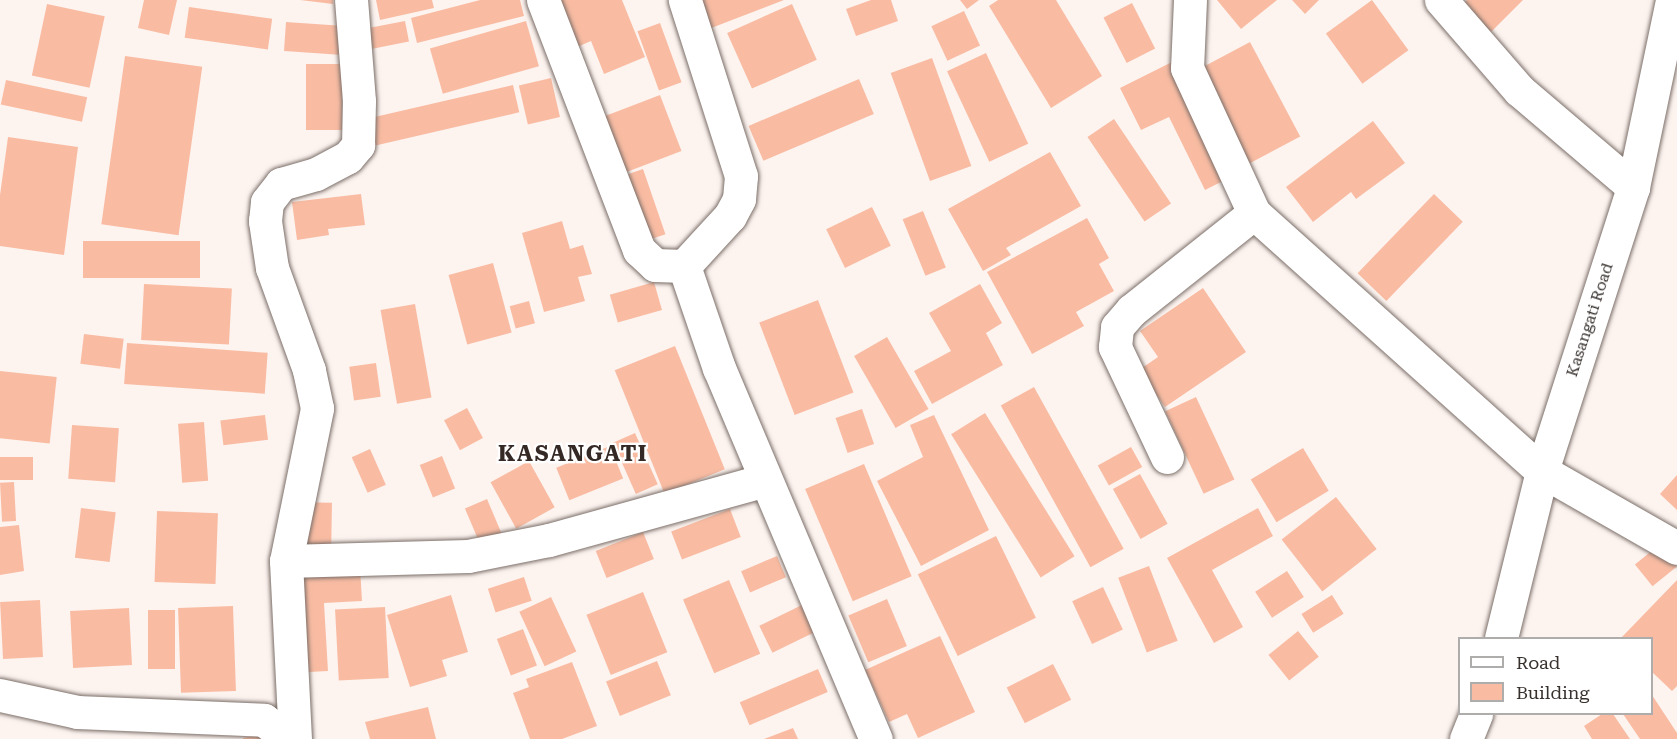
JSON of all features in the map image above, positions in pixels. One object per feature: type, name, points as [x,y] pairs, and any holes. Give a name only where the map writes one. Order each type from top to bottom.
[{"type":"street","points":[[295,739],[286,561],[317,408],[309,370],[272,267],[265,221],[267,201],[281,184],[316,174],[348,157],[358,145],[359,101],[351,0]]},
{"type":"street","points":[[543,0],[639,250],[655,265],[684,266],[730,216],[739,200],[741,176],[685,0]]},
{"type":"street","points":[[1190,0],[1187,68],[1254,213],[1542,471],[1677,548]]},
{"type":"street","points":[[1442,0],[1519,90],[1633,187]]},
{"type":"street","name":"Kasangati Road","points":[[1501,637],[1542,471],[1633,187],[1672,0]]},
{"type":"street","points":[[1167,457],[1115,346],[1117,327],[1132,310],[1254,213]]},
{"type":"street","points":[[684,266],[719,368],[876,739]]},
{"type":"street","points":[[286,561],[468,556],[549,540],[765,480]]},
{"type":"street","points":[[0,695],[77,711],[264,720],[288,739]]},
{"type":"street","points":[[1466,739],[1476,715]]},
{"type":"building","points":[[144,0],[177,0],[169,35],[138,28]]},
{"type":"building","points":[[300,0],[333,0],[333,4]]},
{"type":"building","points":[[376,0],[432,0],[434,8],[380,20]]},
{"type":"building","points":[[480,0],[520,0],[524,16],[417,43],[411,18]]},
{"type":"building","points":[[556,0],[622,0],[645,57],[604,74],[591,41],[575,48]]},
{"type":"building","points":[[694,0],[784,0],[706,30]]},
{"type":"building","points":[[871,0],[891,0],[898,21],[856,36],[846,9]]},
{"type":"building","points":[[960,0],[979,0],[967,9]]},
{"type":"building","points":[[998,0],[1056,0],[1102,76],[1051,108],[989,6]]},
{"type":"building","points":[[1217,0],[1277,0],[1241,29]]},
{"type":"building","points":[[1292,0],[1319,0],[1305,14]]},
{"type":"building","points":[[1372,0],[1408,50],[1362,84],[1326,34]]},
{"type":"building","points":[[1467,0],[1523,0],[1485,38],[1458,10]]},
{"type":"building","points":[[1132,3],[1155,48],[1127,63],[1103,18]]},
{"type":"building","points":[[47,4],[105,16],[90,88],[32,75]]},
{"type":"building","points":[[792,4],[817,60],[752,89],[727,33]]},
{"type":"building","points":[[189,7],[272,19],[268,49],[185,38]]},
{"type":"building","points":[[964,11],[980,45],[947,61],[931,26]]},
{"type":"building","points":[[405,21],[409,42],[373,49],[369,28]]},
{"type":"building","points":[[526,21],[539,66],[443,94],[430,49]]},
{"type":"building","points":[[286,22],[341,26],[339,55],[284,51]]},
{"type":"building","points":[[660,23],[682,82],[659,90],[637,31]]},
{"type":"building","points":[[1250,42],[1300,136],[1250,163],[1200,69]]},
{"type":"building","points":[[986,53],[1028,144],[989,162],[947,71]]},
{"type":"building","points":[[125,56],[202,67],[179,235],[101,224]]},
{"type":"building","points":[[932,58],[971,166],[930,181],[891,73]]},
{"type":"building","points":[[1174,61],[1231,177],[1205,190],[1169,117],[1141,130],[1120,88]]},
{"type":"building","points":[[306,64],[342,64],[342,130],[306,130]]},
{"type":"building","points":[[551,78],[560,117],[528,124],[519,85]]},
{"type":"building","points":[[859,79],[874,114],[763,161],[749,126]]},
{"type":"building","points":[[6,80],[87,97],[82,122],[1,104]]},
{"type":"building","points":[[513,85],[519,112],[371,146],[365,119]]},
{"type":"building","points":[[660,95],[682,151],[621,174],[599,118]]},
{"type":"building","points":[[1114,119],[1171,204],[1145,221],[1087,137]]},
{"type":"building","points":[[1373,121],[1405,163],[1356,199],[1351,192],[1313,222],[1286,187]]},
{"type":"building","points":[[8,137],[78,147],[64,255],[0,246],[0,195]]},
{"type":"building","points":[[1050,152],[1081,206],[1006,248],[1011,255],[983,271],[948,209]]},
{"type":"building","points":[[643,169],[665,234],[633,245],[611,180]]},
{"type":"building","points":[[361,194],[365,225],[328,229],[329,235],[297,240],[292,202]]},
{"type":"building","points":[[1434,194],[1463,222],[1386,301],[1358,273]]},
{"type":"building","points":[[872,207],[891,246],[845,268],[826,229]]},
{"type":"building","points":[[923,211],[946,268],[925,276],[903,219]]},
{"type":"building","points":[[1087,218],[1109,258],[1099,264],[1114,291],[1076,312],[1084,326],[1032,354],[987,272]]},
{"type":"building","points":[[562,221],[570,249],[583,245],[592,274],[578,277],[585,301],[544,312],[522,233]]},
{"type":"building","points":[[83,241],[200,241],[200,278],[83,278]]},
{"type":"building","points":[[493,263],[512,333],[467,344],[449,275]]},
{"type":"building","points":[[654,282],[662,310],[618,323],[610,295]]},
{"type":"building","points":[[144,284],[232,289],[229,345],[141,340]]},
{"type":"building","points":[[980,284],[1002,323],[986,333],[1003,365],[932,404],[914,371],[951,351],[929,313]]},
{"type":"building","points":[[1203,288],[1246,352],[1165,407],[1139,370],[1158,357],[1140,331]]},
{"type":"building","points":[[818,300],[853,392],[795,415],[759,323]]},
{"type":"building","points":[[529,301],[535,323],[516,328],[510,306]]},
{"type":"building","points":[[415,304],[431,398],[397,404],[381,310]]},
{"type":"building","points":[[84,334],[124,339],[120,369],[80,364]]},
{"type":"building","points":[[887,337],[928,409],[896,428],[854,356]]},
{"type":"building","points":[[127,343],[268,353],[265,394],[124,384]]},
{"type":"building","points":[[675,346],[725,469],[665,494],[615,370]]},
{"type":"building","points":[[376,363],[381,397],[354,400],[349,367]]},
{"type":"building","points":[[0,371],[57,377],[50,444],[0,438]]},
{"type":"building","points":[[1034,387],[1124,549],[1090,567],[1001,405]]},
{"type":"building","points":[[1196,397],[1234,479],[1204,494],[1165,411]]},
{"type":"building","points":[[467,408],[483,438],[460,450],[444,420]]},
{"type":"building","points":[[862,409],[874,444],[848,453],[836,418]]},
{"type":"building","points":[[985,413],[1075,556],[1041,578],[951,434]]},
{"type":"building","points":[[265,415],[268,440],[223,445],[220,420]]},
{"type":"building","points":[[934,415],[989,530],[921,566],[877,481],[923,457],[910,425]]},
{"type":"building","points":[[204,422],[208,481],[182,483],[178,424]]},
{"type":"building","points":[[72,425],[119,428],[115,482],[68,479]]},
{"type":"building","points":[[635,433],[658,484],[636,494],[613,443]]},
{"type":"building","points":[[610,446],[623,478],[569,500],[556,468]]},
{"type":"building","points":[[1131,447],[1142,467],[1109,486],[1098,465]]},
{"type":"building","points":[[1303,448],[1329,491],[1276,522],[1251,479]]},
{"type":"building","points":[[370,449],[386,485],[368,493],[352,457]]},
{"type":"building","points":[[442,456],[455,488],[433,497],[420,465]]},
{"type":"building","points":[[0,457],[33,457],[33,480],[0,480]]},
{"type":"building","points":[[529,461],[555,507],[516,529],[491,482]]},
{"type":"building","points":[[864,464],[912,576],[853,601],[805,489]]},
{"type":"building","points":[[1140,474],[1168,524],[1141,539],[1113,489]]},
{"type":"building","points":[[1677,475],[1677,510],[1660,494]]},
{"type":"building","points":[[14,482],[16,521],[2,522],[0,483]]},
{"type":"building","points":[[1336,497],[1377,549],[1322,591],[1282,539]]},
{"type":"building","points":[[487,499],[502,535],[480,544],[465,508]]},
{"type":"building","points":[[290,502],[332,503],[331,552],[289,551]]},
{"type":"building","points":[[81,508],[116,512],[110,562],[75,558]]},
{"type":"building","points":[[1258,508],[1273,536],[1212,570],[1243,627],[1214,643],[1167,558]]},
{"type":"building","points":[[730,509],[741,537],[682,560],[671,532]]},
{"type":"building","points":[[157,511],[218,513],[215,584],[155,582]]},
{"type":"building","points":[[19,525],[24,571],[0,575],[0,527]]},
{"type":"building","points":[[643,532],[654,559],[607,578],[596,551]]},
{"type":"building","points":[[996,536],[1036,618],[958,656],[918,574]]},
{"type":"building","points":[[1659,545],[1677,567],[1653,586],[1635,565]]},
{"type":"building","points":[[777,556],[786,577],[750,592],[741,571]]},
{"type":"building","points":[[1149,566],[1178,641],[1147,653],[1118,578]]},
{"type":"building","points":[[360,567],[362,601],[324,603],[328,671],[290,673],[284,571]]},
{"type":"building","points":[[1287,571],[1304,597],[1272,618],[1255,592]]},
{"type":"building","points":[[524,577],[532,601],[496,613],[488,589]]},
{"type":"building","points":[[729,580],[760,654],[714,673],[683,600]]},
{"type":"building","points":[[1677,580],[1677,686],[1672,691],[1653,673],[1653,637],[1622,637]]},
{"type":"building","points":[[1103,587],[1123,630],[1092,644],[1072,601]]},
{"type":"building","points":[[643,592],[667,652],[611,675],[586,615]]},
{"type":"building","points":[[451,595],[468,652],[442,660],[447,676],[410,687],[387,615]]},
{"type":"building","points":[[1332,595],[1344,614],[1313,633],[1301,614]]},
{"type":"building","points":[[551,597],[576,651],[545,666],[519,612]]},
{"type":"building","points":[[887,599],[907,646],[868,662],[848,615]]},
{"type":"building","points":[[40,600],[43,657],[3,659],[0,602]]},
{"type":"building","points":[[806,603],[819,630],[772,653],[759,626]]},
{"type":"building","points":[[233,606],[236,691],[181,693],[178,608]]},
{"type":"building","points":[[385,607],[389,678],[339,681],[335,610]]},
{"type":"building","points":[[129,608],[132,665],[73,668],[70,611]]},
{"type":"building","points":[[148,610],[175,610],[175,669],[148,669]]},
{"type":"building","points":[[523,629],[537,665],[511,675],[497,639]]},
{"type":"building","points":[[1298,631],[1319,657],[1289,681],[1268,655]]},
{"type":"building","points":[[940,636],[975,712],[918,738],[907,714],[889,722],[865,670]]},
{"type":"building","points":[[657,661],[671,695],[620,716],[606,682]]},
{"type":"building","points":[[572,662],[597,726],[562,739],[530,739],[513,693],[529,687],[526,679]]},
{"type":"building","points":[[1053,664],[1071,700],[1025,723],[1007,688]]},
{"type":"building","points":[[818,669],[828,692],[750,725],[740,702]]},
{"type":"building","points":[[1653,697],[1677,733],[1677,739],[1640,739],[1624,715],[1653,715]]},
{"type":"building","points":[[428,707],[436,739],[370,739],[365,722]]},
{"type":"building","points":[[1600,715],[1614,715],[1630,739],[1592,739],[1584,726]]},
{"type":"building","points":[[793,728],[798,739],[764,739]]},
{"type":"building","points":[[266,733],[268,739],[243,739],[243,738]]},
{"type":"district","name":"KASANGATI","points":[[573,454]]}]
